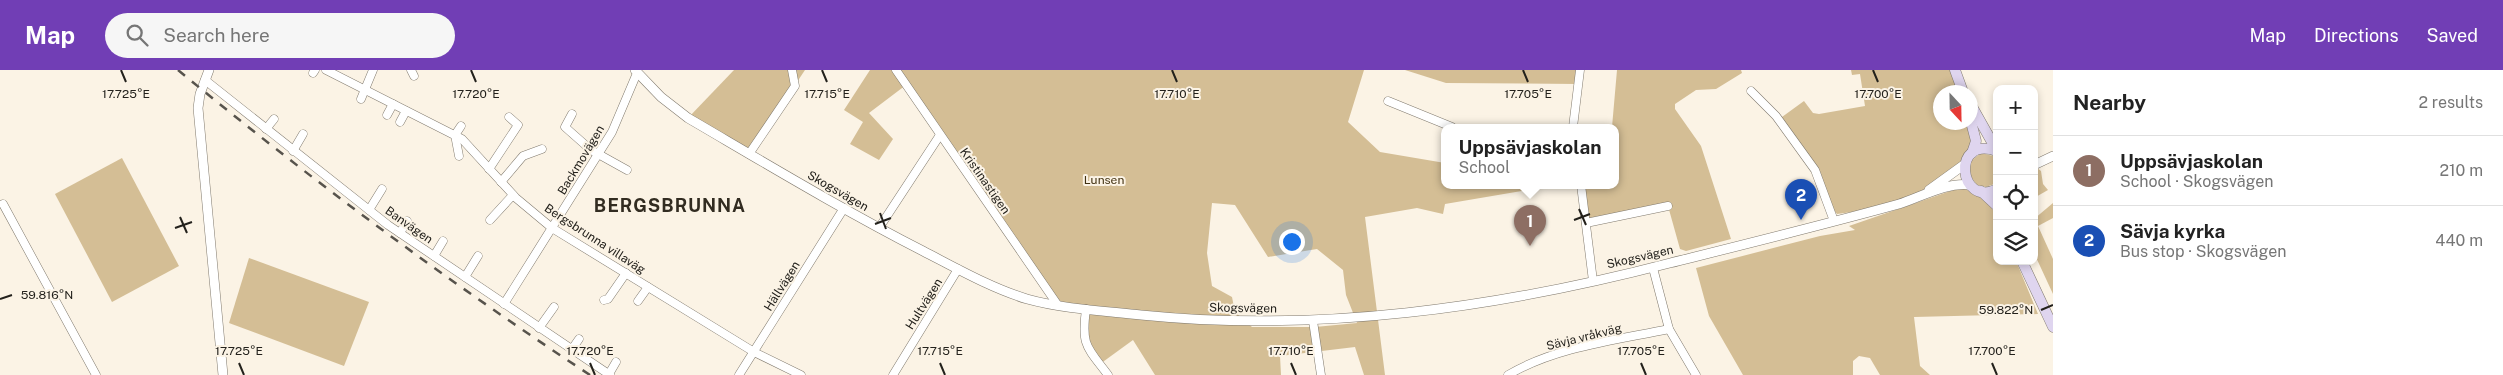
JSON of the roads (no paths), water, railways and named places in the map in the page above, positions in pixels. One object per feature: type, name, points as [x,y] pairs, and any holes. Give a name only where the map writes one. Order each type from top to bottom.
[{"type":"main road","points":[[1956,73],[1961,85]]},
{"type":"main road","points":[[1978,117],[1993,144]]},
{"type":"main road","points":[[1973,130],[1976,140],[1972,153],[1965,164],[1964,174],[1970,185],[1981,191],[1993,202]]},
{"type":"main road","points":[[1972,153],[1981,149],[1993,150]]},
{"type":"main road","points":[[1981,191],[1993,190]]},
{"type":"main road","points":[[2024,265],[2053,328]]},
{"type":"street","points":[[209,70],[198,108],[223,375]]},
{"type":"street","name":"Bergsbrunna villaväg","points":[[326,70],[356,85],[372,90],[393,104],[462,139],[477,161],[489,168],[513,195],[552,228],[582,242],[618,268],[754,352],[801,375]]},
{"type":"street","points":[[361,99],[372,90],[373,70]]},
{"type":"street","points":[[749,154],[795,86],[792,70]]},
{"type":"street","name":"Kristinastigen","points":[[896,70],[1057,304]]},
{"type":"street","points":[[1573,124],[1580,70]]},
{"type":"street","name":"Skogsvägen","points":[[636,72],[661,97],[688,118],[879,228],[958,269],[1027,298],[1086,309],[1183,319],[1313,321],[1436,309],[1510,298],[1653,268],[1834,221],[1956,185],[1970,185]]},
{"type":"street","name":"Backmovägen","points":[[504,304],[514,281],[552,228],[612,132],[636,72]]},
{"type":"street","points":[[356,85],[361,76]]},
{"type":"street","name":"Banvägen","points":[[205,80],[251,114],[293,151],[326,172],[369,210],[400,234],[610,375]]},
{"type":"street","points":[[1751,91],[1780,122],[1815,170],[1834,221]]},
{"type":"street","points":[[1388,102],[1444,124]]},
{"type":"street","points":[[386,115],[393,104]]},
{"type":"street","points":[[400,122],[406,111]]},
{"type":"street","points":[[572,114],[566,127],[598,154],[627,170]]},
{"type":"street","points":[[489,168],[518,125],[509,117]]},
{"type":"street","points":[[266,129],[274,119]]},
{"type":"street","points":[[459,156],[455,135],[461,126]]},
{"type":"street","points":[[293,151],[303,134]]},
{"type":"street","points":[[879,228],[940,135]]},
{"type":"street","points":[[501,182],[523,156],[542,149]]},
{"type":"street","points":[[2038,158],[2053,155]]},
{"type":"street","points":[[2038,164],[2053,155]]},
{"type":"street","name":"Skogsvägen","points":[[1903,202],[1934,188],[1965,164]]},
{"type":"street","points":[[369,210],[382,189]]},
{"type":"street","points":[[1582,189],[1593,281]]},
{"type":"street","points":[[490,220],[513,195]]},
{"type":"street","points":[[3,204],[96,375]]},
{"type":"street","points":[[1586,223],[1668,206]]},
{"type":"street","name":"Hällvägen","points":[[739,375],[844,208]]},
{"type":"street","points":[[541,219],[547,212]]},
{"type":"street","points":[[400,234],[408,221]]},
{"type":"street","points":[[434,256],[443,241]]},
{"type":"street","points":[[464,277],[478,256]]},
{"type":"street","points":[[612,275],[618,268]]},
{"type":"street","points":[[1653,268],[1669,329],[1696,375]]},
{"type":"street","name":"Hultvägen","points":[[893,375],[958,269]]},
{"type":"street","points":[[604,300],[608,299],[626,273]]},
{"type":"street","points":[[638,301],[648,287]]},
{"type":"street","points":[[539,328],[554,306]]},
{"type":"street","points":[[1086,309],[1082,333],[1086,344],[1108,375]]},
{"type":"street","points":[[1313,321],[1321,375]]},
{"type":"street","name":"Sävja vråkväg","points":[[1508,375],[1529,362],[1593,345],[1669,329]]},
{"type":"street","points":[[572,349],[579,339]]},
{"type":"street","points":[[610,375],[616,362]]},
{"type":"railway","points":[[178,70],[380,228],[484,303],[590,375]]},
{"type":"place","name":"Sävja kyrka","points":[[1801,220]]},
{"type":"place","name":"Uppsävjaskolan","points":[[1530,246]]},
{"type":"district","name":"BERGSBRUNNA","points":[[670,205]]},
{"type":"park label","name":"Lunsen","points":[[1104,180]]}]
